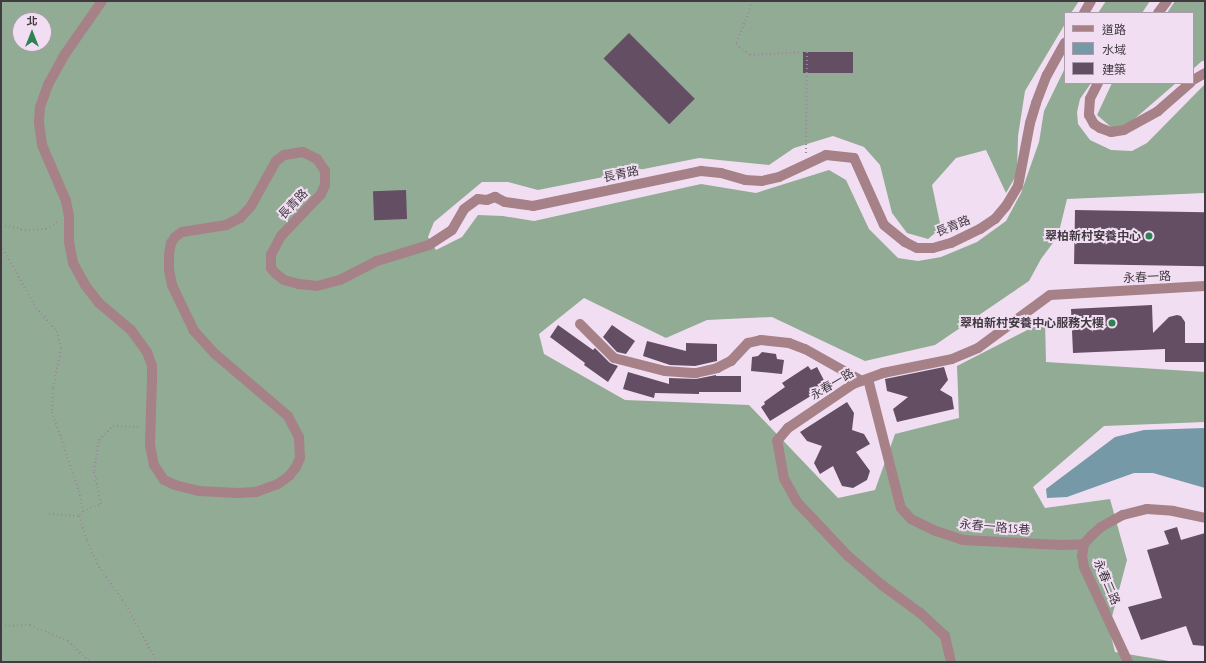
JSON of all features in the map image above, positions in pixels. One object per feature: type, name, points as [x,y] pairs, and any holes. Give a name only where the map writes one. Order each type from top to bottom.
[{"type":"street","name":"長青路","points":[[102,1],[65,54],[48,85],[40,107],[39,123],[42,145],[62,189],[69,216],[69,242],[73,263],[85,285],[108,312],[131,330],[147,352],[152,366],[149,427],[150,445],[154,465],[164,480],[175,485],[199,491],[238,493],[256,492],[278,484],[288,476],[296,467],[300,458],[299,437],[288,416],[214,353],[194,331],[172,285],[169,270],[170,249],[175,237],[182,232],[226,224],[240,218],[251,206],[276,161],[284,155],[303,152],[317,159],[325,171],[325,185],[315,202],[301,214],[281,236],[271,255],[271,268],[284,280],[299,284],[317,286],[340,280],[378,261],[430,244],[452,230],[464,209],[478,199],[487,200],[495,197],[505,202],[533,206],[701,171],[721,173],[745,180],[762,181],[779,177],[826,155],[854,158],[884,225],[894,235],[917,248],[932,248],[951,243],[980,229],[995,218],[1006,206],[1018,186],[1032,116],[1047,75],[1064,45]]},
{"type":"street","points":[[1085,12],[1092,1]]},
{"type":"street","points":[[1159,12],[1167,1]]},
{"type":"street","points":[[1194,79],[1205,73]]},
{"type":"street","points":[[1098,84],[1090,99],[1089,115],[1094,124],[1111,132],[1124,130],[1158,112],[1189,84]]},
{"type":"street","name":"永春一路","points":[[951,662],[945,636],[920,613],[882,585],[848,556],[797,502],[784,479],[776,441],[788,428],[832,397],[865,380],[883,373],[952,359],[978,348],[1050,295],[1205,286]]},
{"type":"street","points":[[580,324],[614,358],[666,371],[696,373],[718,368],[730,360],[748,343],[761,340],[789,343],[805,349],[865,380]]},
{"type":"street","name":"永春一路15巷","points":[[865,380],[901,508],[911,519],[936,531],[963,540],[1061,545],[1084,544]]},
{"type":"street","points":[[1084,544],[1090,536],[1101,527],[1123,515],[1147,509],[1173,510],[1205,518]]},
{"type":"street","name":"永春二路","points":[[1084,544],[1082,556],[1084,567],[1128,662]]},
{"type":"path","points":[[753,1],[736,44],[750,55],[808,52],[806,164]]},
{"type":"path","points":[[1,227],[9,226],[25,230],[46,229],[69,216]]},
{"type":"path","points":[[1,245],[36,308],[57,331],[61,348],[52,389],[52,412],[79,491],[83,510]]},
{"type":"path","points":[[79,516],[83,510],[101,504],[94,471],[98,440],[113,426],[149,427]]},
{"type":"path","points":[[49,514],[79,516]]},
{"type":"path","points":[[79,516],[87,541],[99,567],[126,605],[157,662]]},
{"type":"path","points":[[1,626],[30,625],[68,641],[90,662]]},
{"type":"green space","points":[[1,1],[1079,1],[1072,12],[1064,12],[1064,26],[1025,91],[1018,136],[1017,174],[1006,193],[986,150],[956,158],[932,185],[941,228],[928,239],[907,233],[892,213],[880,165],[864,147],[833,136],[794,148],[769,165],[699,158],[538,190],[508,182],[482,182],[434,222],[428,237],[436,250],[462,237],[478,215],[503,216],[534,221],[701,184],[756,193],[829,170],[846,180],[869,229],[898,258],[918,261],[941,257],[977,242],[1006,221],[1021,193],[1039,142],[1044,111],[1064,70],[1064,84],[1090,84],[1080,99],[1077,112],[1078,124],[1090,140],[1111,150],[1132,151],[1147,143],[1205,84],[1205,193],[1067,199],[1058,236],[1041,259],[1029,281],[935,345],[865,361],[772,317],[707,320],[666,338],[584,298],[539,334],[544,354],[625,400],[749,405],[838,498],[875,490],[895,434],[959,418],[957,366],[1045,321],[1046,362],[1205,372],[1205,422],[1104,426],[1033,487],[1045,508],[1110,499],[1127,560],[1109,628],[1115,652],[1175,662],[1,662]]},
{"type":"green space","points":[[1106,1],[1150,1],[1143,12],[1099,12]]},
{"type":"green space","points":[[1175,1],[1205,1],[1205,61],[1202,61],[1194,68],[1194,12],[1168,12]]},
{"type":"green space","points":[[1112,84],[1175,84],[1124,128],[1111,127],[1097,115]]},
{"type":"water","points":[[1205,428],[1205,488],[1153,473],[1134,473],[1067,497],[1047,498],[1046,489],[1115,437],[1144,430]]},
{"type":"building","points":[[629,33],[695,99],[669,124],[604,58]]},
{"type":"building","points":[[803,52],[853,52],[853,73],[803,73]]},
{"type":"building","points":[[406,190],[407,219],[374,220],[373,191]]},
{"type":"building","name":"翠柏新村安養中心","points":[[1075,210],[1205,212],[1204,266],[1074,264]]},
{"type":"building","name":"翠柏新村安養中心服務大樓","points":[[1152,305],[1153,333],[1169,317],[1177,315],[1181,316],[1185,322],[1185,343],[1205,343],[1205,362],[1165,362],[1165,349],[1073,353],[1071,309]]},
{"type":"building","points":[[558,325],[593,350],[595,348],[610,363],[618,366],[608,382],[584,365],[585,363],[550,337]]},
{"type":"building","points":[[612,325],[635,341],[626,354],[617,352],[603,337]]},
{"type":"building","points":[[647,341],[686,351],[686,343],[717,344],[717,361],[695,366],[670,365],[643,356]]},
{"type":"building","points":[[762,352],[776,354],[777,359],[784,360],[782,374],[751,371],[752,357],[758,356]]},
{"type":"building","points":[[808,366],[811,370],[817,367],[827,386],[770,421],[761,407],[765,404],[764,402],[785,387],[782,383]]},
{"type":"building","points":[[944,367],[948,380],[940,390],[952,397],[954,409],[897,422],[893,409],[908,397],[887,391],[885,379]]},
{"type":"building","points":[[628,372],[669,384],[669,378],[696,379],[716,375],[741,376],[741,392],[699,392],[699,394],[655,393],[654,398],[623,389]]},
{"type":"building","points":[[847,402],[854,413],[852,430],[864,434],[870,444],[856,452],[870,471],[867,480],[853,488],[842,486],[833,466],[820,474],[814,463],[822,446],[807,441],[800,432]]},
{"type":"building","points":[[1177,527],[1181,540],[1205,533],[1205,646],[1193,645],[1186,626],[1141,640],[1128,607],[1162,598],[1147,550],[1169,544],[1164,531]]},
{"type":"place","name":"翠柏新村安養中心","points":[[1149,236]]},
{"type":"place","name":"翠柏新村安養中心服務大樓","points":[[1112,323]]}]
